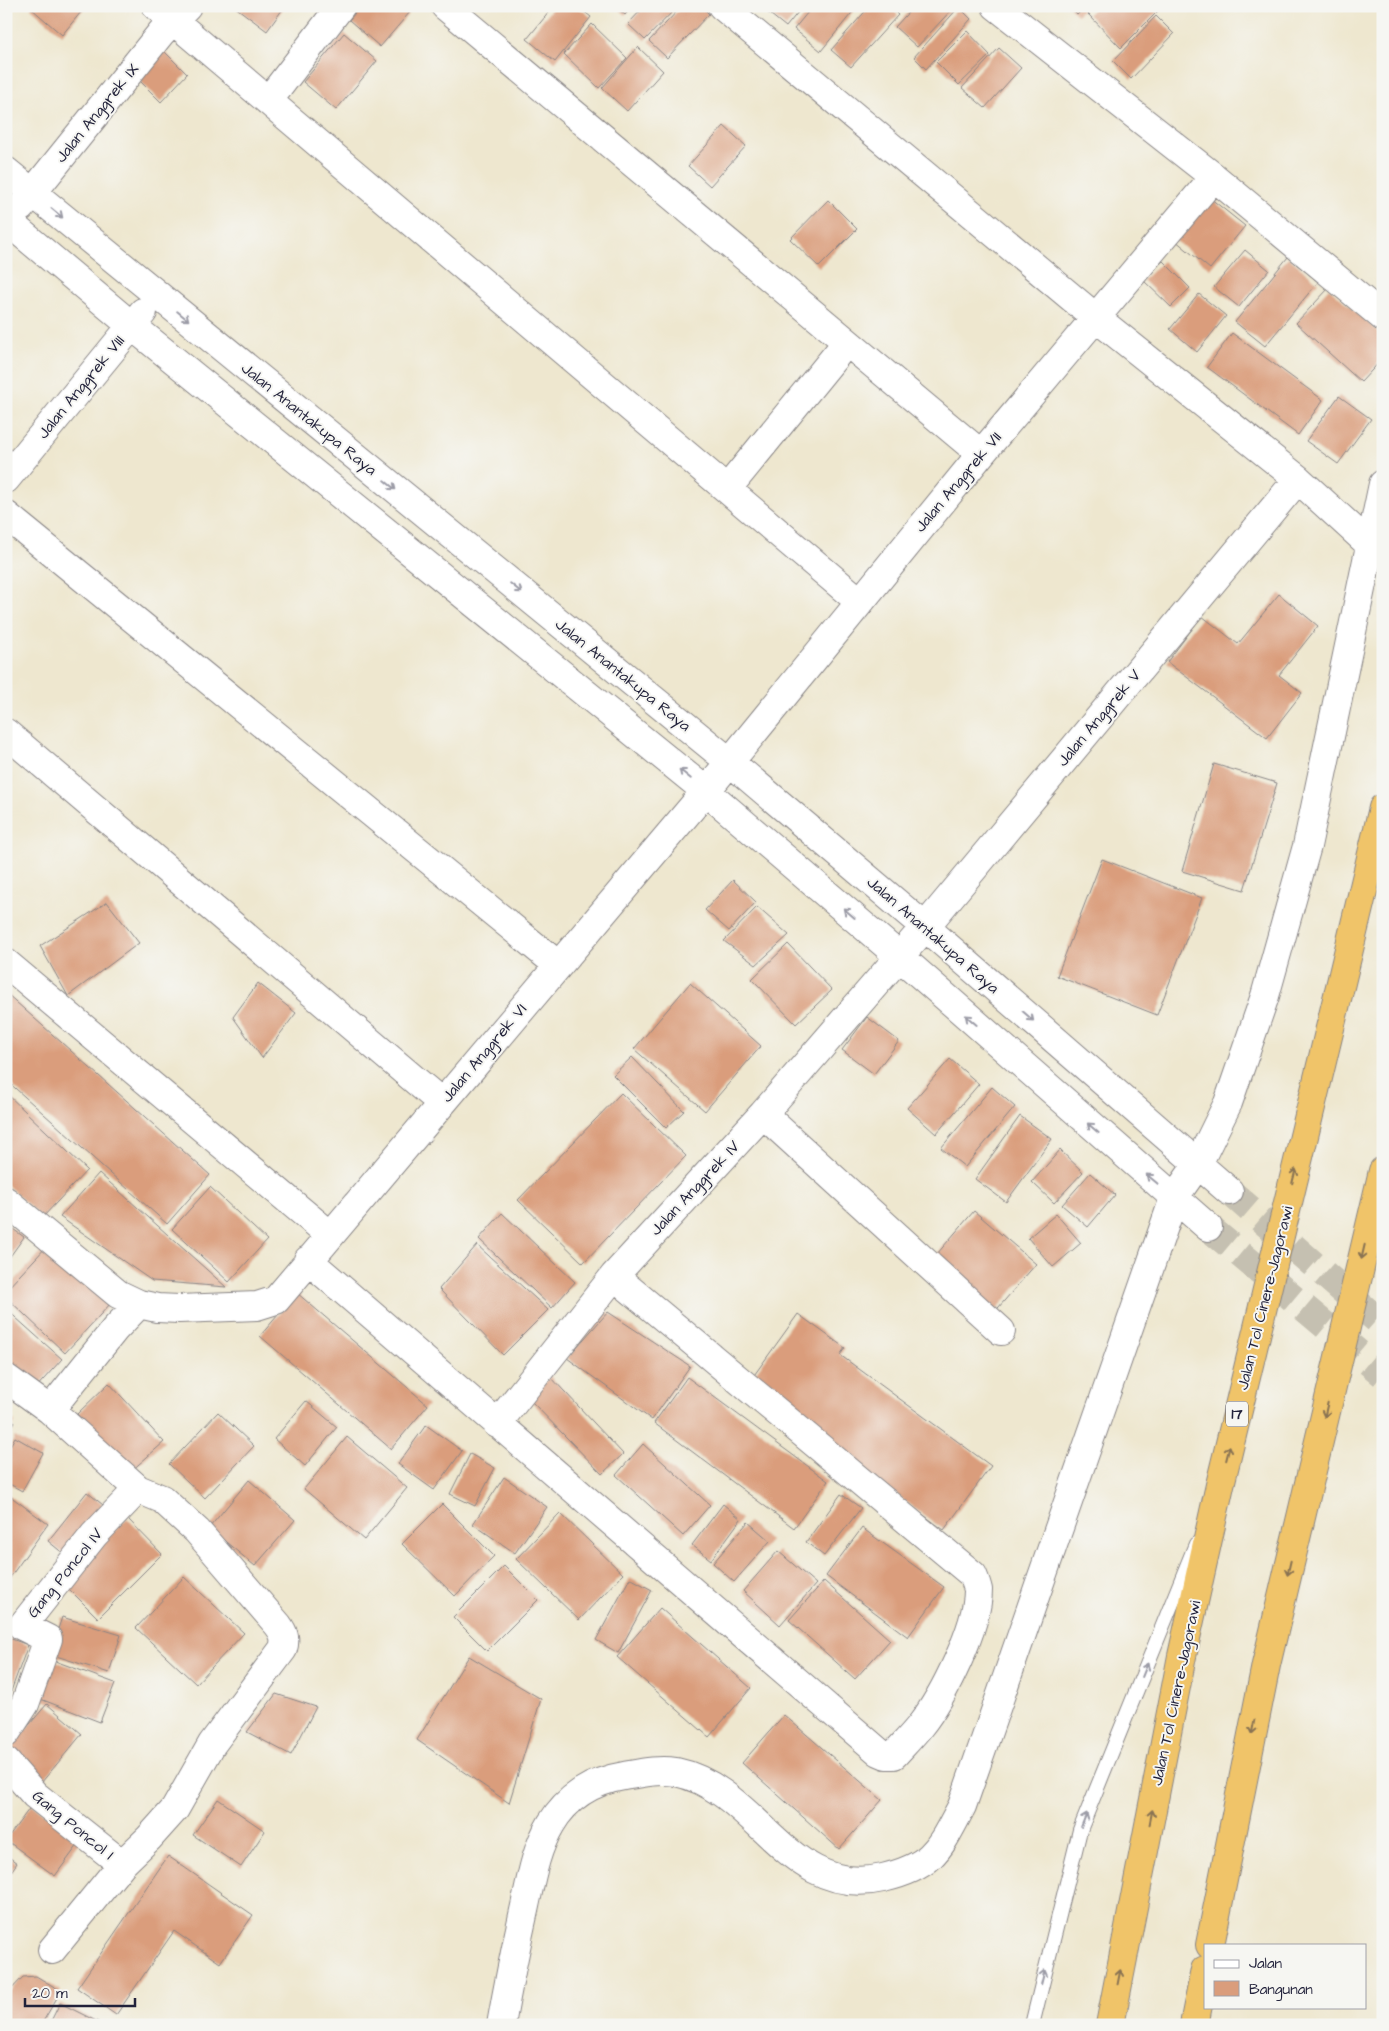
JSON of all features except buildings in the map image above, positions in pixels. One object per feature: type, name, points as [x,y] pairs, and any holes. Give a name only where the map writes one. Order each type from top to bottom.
[{"type":"highway","name":"Jalan Tol Cinere–Jagorawi","points":[[1110,2025],[1182,1656],[1220,1486],[1383,808]]},
{"type":"highway","points":[[1210,1944],[1266,1665],[1383,1171]]},
{"type":"highway","points":[[1194,2025],[1204,1975]]},
{"type":"street","points":[[268,101],[341,6]]},
{"type":"street","points":[[445,6],[981,454]]},
{"type":"street","points":[[722,6],[1095,317],[1298,479],[1368,544]]},
{"type":"street","points":[[996,6],[1214,177],[1383,317]]},
{"type":"street","points":[[172,11],[268,101],[859,601]]},
{"type":"street","name":"Jalan Anggrek IX","points":[[8,221],[161,33],[172,11]]},
{"type":"street","name":"Jalan Anantakupa Raya","points":[[6,171],[730,762],[925,927],[1229,1191]]},
{"type":"street","name":"Jalan Anggrek VII","points":[[706,791],[859,601],[1214,177]]},
{"type":"street","points":[[8,221],[132,326],[706,791],[899,956],[1208,1227]]},
{"type":"street","name":"Jalan Anggrek VIII","points":[[6,479],[156,295]]},
{"type":"street","points":[[727,489],[847,342]]},
{"type":"street","name":"Jalan Anggrek V","points":[[899,956],[1298,479]]},
{"type":"street","points":[[501,2025],[536,1856],[551,1824],[568,1802],[586,1788],[614,1777],[658,1770],[677,1772],[696,1779],[726,1796],[785,1849],[810,1867],[832,1878],[856,1882],[897,1874],[914,1868],[939,1849],[962,1806],[1174,1198],[1198,1164],[1228,1102],[1266,996],[1307,846],[1368,544],[1383,484]]},
{"type":"street","points":[[6,515],[558,965]]},
{"type":"street","points":[[6,733],[442,1103]]},
{"type":"street","name":"Jalan Anggrek VI","points":[[139,1304],[157,1308],[179,1309],[257,1306],[276,1300],[706,791]]},
{"type":"street","name":"Jalan Anggrek IV","points":[[497,1424],[614,1276],[763,1114],[899,956]]},
{"type":"street","points":[[6,963],[330,1235]]},
{"type":"street","points":[[763,1114],[1001,1331]]},
{"type":"street","points":[[6,1201],[118,1294],[139,1304],[115,1329],[50,1410]]},
{"type":"street","points":[[308,1260],[879,1752],[886,1755],[894,1755],[920,1726],[946,1686],[964,1644],[977,1601],[978,1587],[973,1575],[614,1276]]},
{"type":"street","points":[[6,1378],[50,1410],[138,1489],[162,1499],[197,1531],[278,1624],[284,1633],[285,1642],[283,1649],[212,1744],[175,1809],[122,1864],[52,1950]]},
{"type":"street","name":"Gang Poncol IV","points":[[6,1733],[25,1704],[48,1639],[14,1625],[94,1535],[138,1489]]},
{"type":"street","name":"Gang Poncol I","points":[[6,1762],[35,1795],[122,1864]]},
{"type":"lane","points":[[1032,2025],[1080,1830],[1220,1486]]},
{"type":"tunnel","points":[[1229,1191],[1383,1325]]},
{"type":"tunnel","points":[[1208,1227],[1383,1374]]}]
